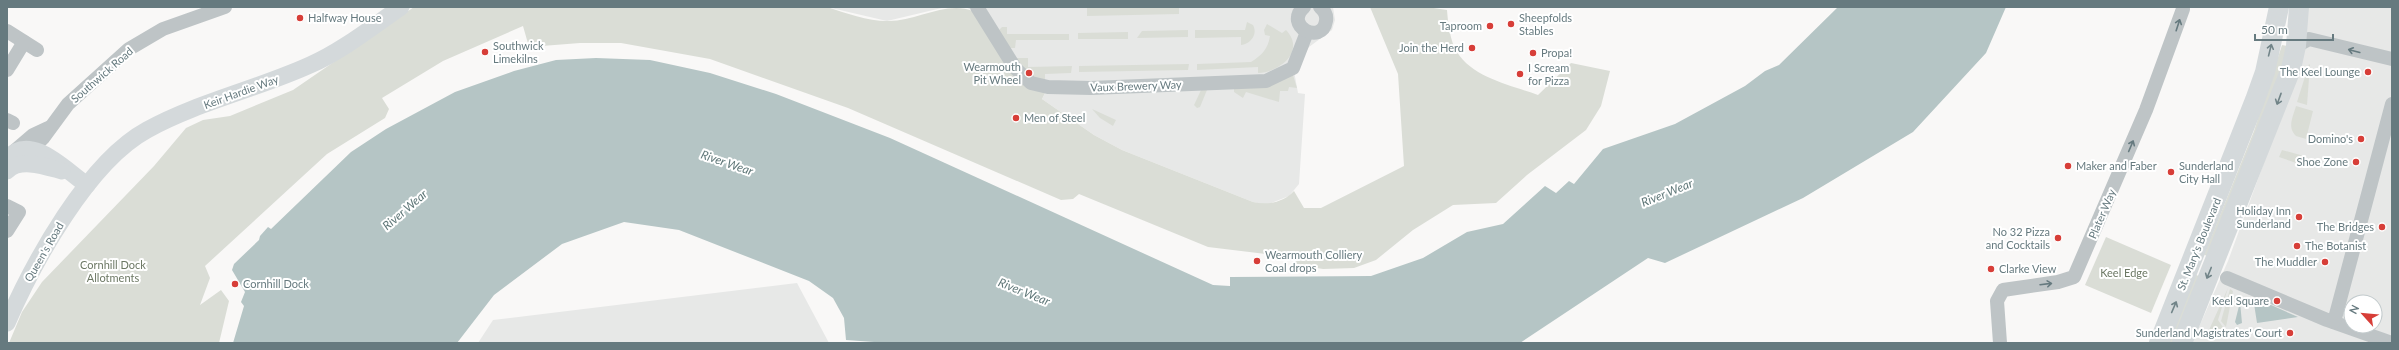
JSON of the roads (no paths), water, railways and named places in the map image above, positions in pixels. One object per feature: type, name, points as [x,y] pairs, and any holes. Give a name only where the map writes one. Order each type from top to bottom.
[{"type":"highway","name":"St. Mary's Boulevard","points":[[2158,343],[2192,264],[2255,100],[2265,72],[2279,7]]},
{"type":"highway","name":"St. Mary's Boulevard","points":[[2182,343],[2291,69],[2296,46],[2299,7]]},
{"type":"main road","name":"Keir Hardie Way","points":[[88,184],[126,145],[146,130],[193,109],[312,65],[401,7]]},
{"type":"main road","points":[[9,163],[32,150],[42,152],[56,161],[70,174]]},
{"type":"main road","points":[[9,163],[34,164],[70,174],[88,184]]},
{"type":"main road","name":"Queen's Road","points":[[7,323],[42,252],[88,184]]},
{"type":"street","name":"Southwick Road","points":[[32,150],[68,104],[129,49],[163,29],[225,7]]},
{"type":"street","name":"Vaux Brewery Way","points":[[977,7],[1015,68],[1031,83],[1048,87],[1099,88],[1266,81],[1293,68],[1307,32]]},
{"type":"street","points":[[1304,7],[1299,15],[1299,23],[1307,32],[1316,32],[1326,24],[1326,15],[1320,7]]},
{"type":"street","name":"Plater Way","points":[[2000,343],[1997,301],[2003,290],[2007,288],[2058,282],[2074,277],[2146,110],[2183,9]]},
{"type":"street","points":[[7,31],[37,50]]},
{"type":"street","points":[[2296,46],[2309,39],[2392,60]]},
{"type":"street","points":[[7,70],[24,42]]},
{"type":"street","points":[[2334,322],[2392,104]]},
{"type":"street","name":"Southwick Road","points":[[9,163],[33,135],[52,125]]},
{"type":"street","points":[[7,206],[19,212],[7,231]]},
{"type":"street","points":[[2227,278],[2343,325]]},
{"type":"street","points":[[2354,334],[2359,343]]},
{"type":"street","points":[[2367,334],[2392,343]]},
{"type":"water","name":"River Wear","points":[[1838,7],[2006,7],[1986,53],[1913,132],[1803,198],[1665,263],[1648,258],[1520,343],[888,343],[846,340],[844,318],[833,298],[809,281],[679,230],[624,222],[562,244],[494,295],[457,343],[233,343],[244,306],[241,302],[245,292],[232,270],[234,264],[259,240],[260,236],[268,227],[271,229],[351,152],[386,129],[455,92],[514,71],[556,60],[596,58],[650,60],[710,73],[776,94],[890,138],[1213,285],[1230,286],[1230,277],[1371,276],[1423,258],[1467,232],[1503,224],[1545,186],[1556,193],[1569,181],[1574,184],[1603,149],[1675,124],[1745,86],[1765,71],[1779,65]]},
{"type":"water","points":[[2253,297],[2298,317],[2257,323]]},
{"type":"water","points":[[2240,302],[2242,323],[2237,325],[2235,322]]},
{"type":"place","name":"Halfway House","points":[[300,18]]},
{"type":"place","name":"Sheepfolds Stables","points":[[1511,24]]},
{"type":"place","name":"Taproom","points":[[1490,26]]},
{"type":"place","name":"Join the Herd","points":[[1472,48]]},
{"type":"place","name":"Southwick Limekilns","points":[[485,52]]},
{"type":"place","name":"Propa!","points":[[1533,53]]},
{"type":"place","name":"The Keel Lounge","points":[[2368,72]]},
{"type":"place","name":"Wearmouth Pit Wheel","points":[[1029,73]]},
{"type":"place","name":"I Scream for Pizza","points":[[1520,74]]},
{"type":"place","name":"Men of Steel","points":[[1016,118]]},
{"type":"place","name":"Domino's","points":[[2361,139]]},
{"type":"place","name":"Shoe Zone","points":[[2356,162]]},
{"type":"place","name":"Maker and Faber","points":[[2068,166]]},
{"type":"place","name":"Sunderland City Hall","points":[[2171,172]]},
{"type":"place","name":"Holiday Inn Sunderland","points":[[2299,217]]},
{"type":"place","name":"The Bridges","points":[[2382,227]]},
{"type":"place","name":"No 32 Pizza and Cocktails","points":[[2058,238]]},
{"type":"place","name":"The Botanist","points":[[2297,246]]},
{"type":"place","name":"Wearmouth Colliery Coal drops","points":[[1257,261]]},
{"type":"place","name":"The Muddler","points":[[2325,262]]},
{"type":"place","name":"Clarke View","points":[[1991,269]]},
{"type":"place","name":"Cornhill Dock","points":[[235,284]]},
{"type":"place","name":"Keel Square","points":[[2277,301]]},
{"type":"place","name":"Sunderland Magistrates' Court","points":[[2290,333]]},
{"type":"park label","name":"Cornhill Dock Allotments","points":[[113,271]]},
{"type":"park label","name":"Keel Edge","points":[[2124,273]]}]
